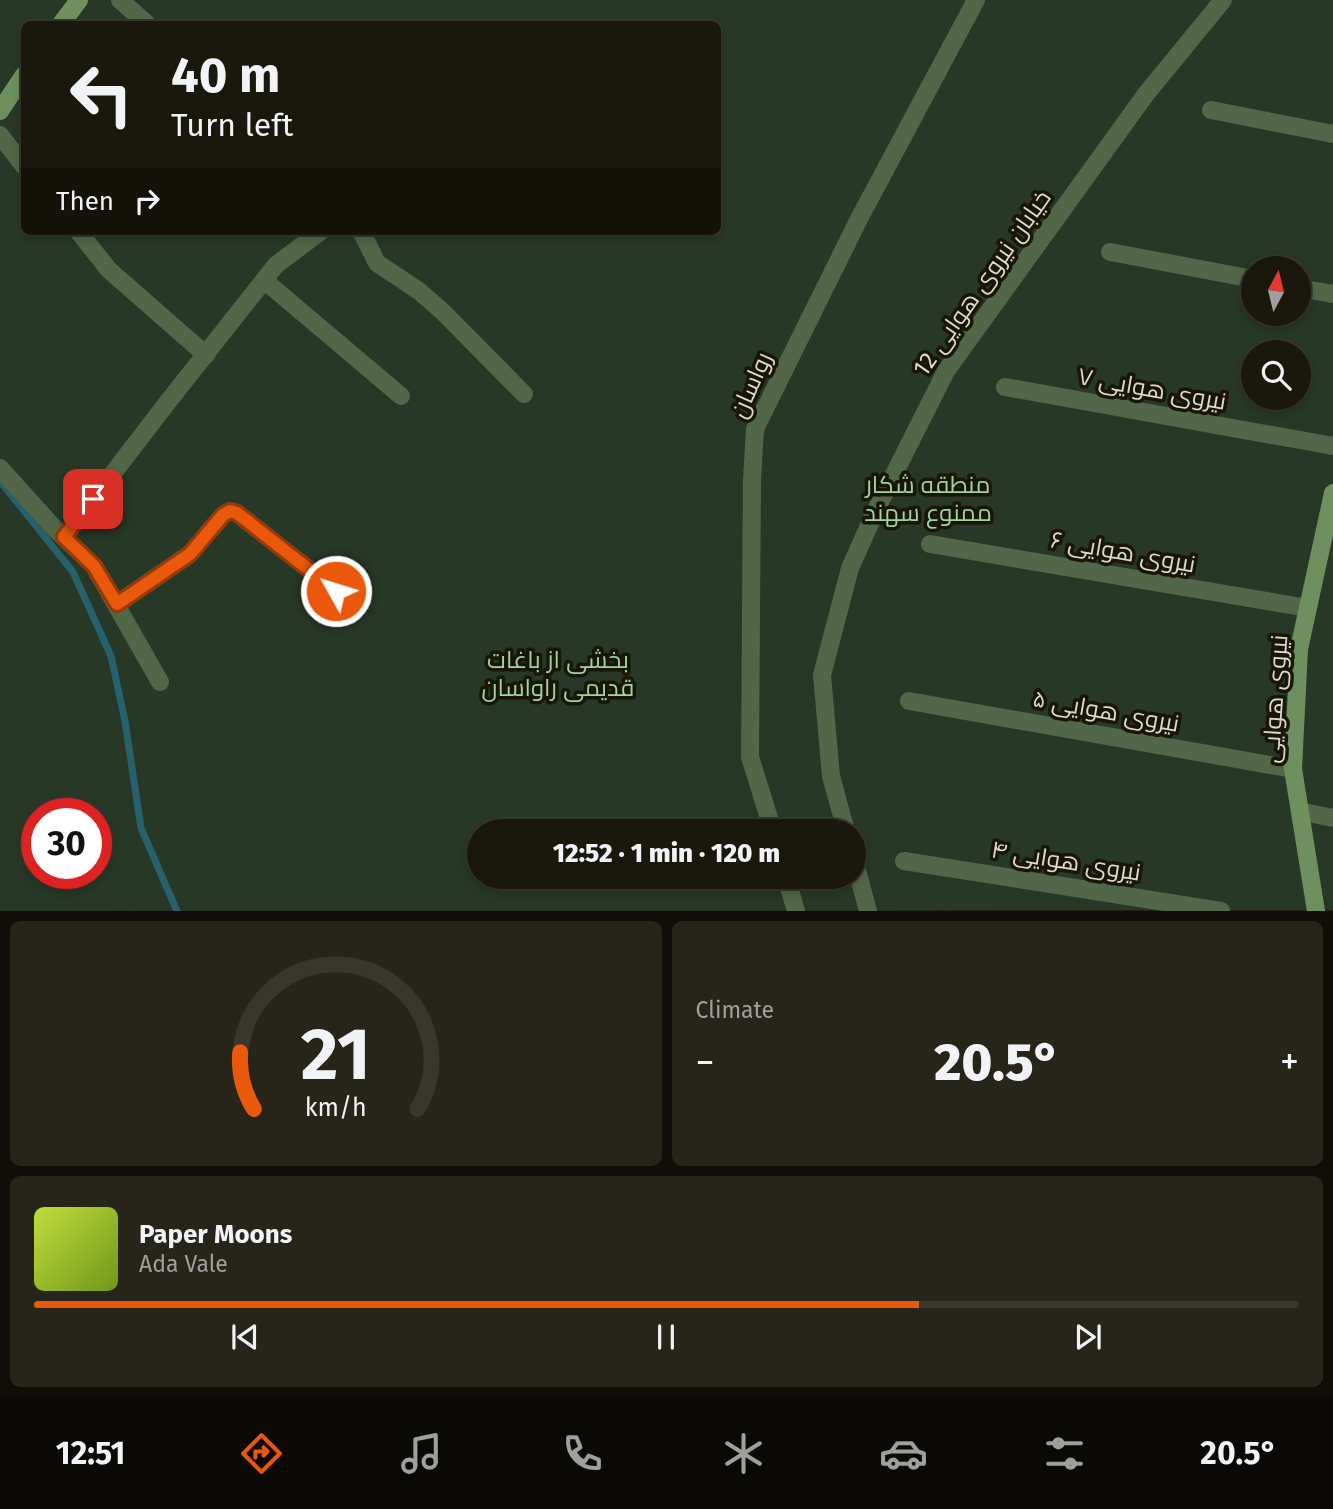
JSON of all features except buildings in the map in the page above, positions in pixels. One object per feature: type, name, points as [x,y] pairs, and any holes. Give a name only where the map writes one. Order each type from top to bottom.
[{"type":"street","points":[[63,21],[79,0]]},
{"type":"street","points":[[120,0],[144,21]]},
{"type":"street","name":"رواسان","points":[[769,819],[750,757],[751,480],[755,429],[860,217],[976,0]]},
{"type":"street","name":"خیابان نیروی هوایی 12","points":[[843,819],[831,776],[822,676],[850,568],[866,532],[946,371],[1146,94],[1223,0]]},
{"type":"street","points":[[0,111],[21,83]]},
{"type":"street","points":[[1210,110],[1333,134]]},
{"type":"street","points":[[0,135],[21,162]]},
{"type":"street","points":[[81,235],[109,270],[206,355]]},
{"type":"street","points":[[64,537],[276,265],[316,235]]},
{"type":"street","points":[[363,235],[377,263],[419,290],[524,394]]},
{"type":"street","points":[[1110,252],[1241,277]]},
{"type":"street","points":[[265,281],[401,396]]},
{"type":"street","points":[[1311,290],[1333,294]]},
{"type":"street","name":"نیروی هوایی ۷","points":[[1005,387],[1333,446]]},
{"type":"street","points":[[0,468],[94,566],[160,682]]},
{"type":"street","name":"نیروی هوایی","points":[[1315,911],[1293,769],[1299,649],[1333,493]]},
{"type":"street","points":[[117,604],[190,554],[223,515],[230,511],[237,513],[336,591]]},
{"type":"street","name":"نیروی هوایی ۶","points":[[930,544],[1308,608]]},
{"type":"street","name":"نیروی هوایی ۵","points":[[909,701],[1293,769]]},
{"type":"street","points":[[1309,813],[1333,818]]},
{"type":"street","name":"نیروی هوایی ۴","points":[[904,861],[1221,911]]},
{"type":"street","points":[[790,889],[796,911]]},
{"type":"street","points":[[863,889],[869,911]]},
{"type":"green space","name":"منطقه شکار ممنوع سهند","points":[[0,0],[1333,0],[1333,910],[0,911]]},
{"type":"waterway","points":[[0,481],[73,572],[111,656],[125,721],[141,828],[177,911]]},
{"type":"route","points":[[93,499],[64,537],[94,566],[117,604],[190,554],[223,515],[230,511],[237,513],[336,591]]},
{"type":"park label","name":"بخشی از باغات قدیمی راواسان","points":[[558,674]]}]
